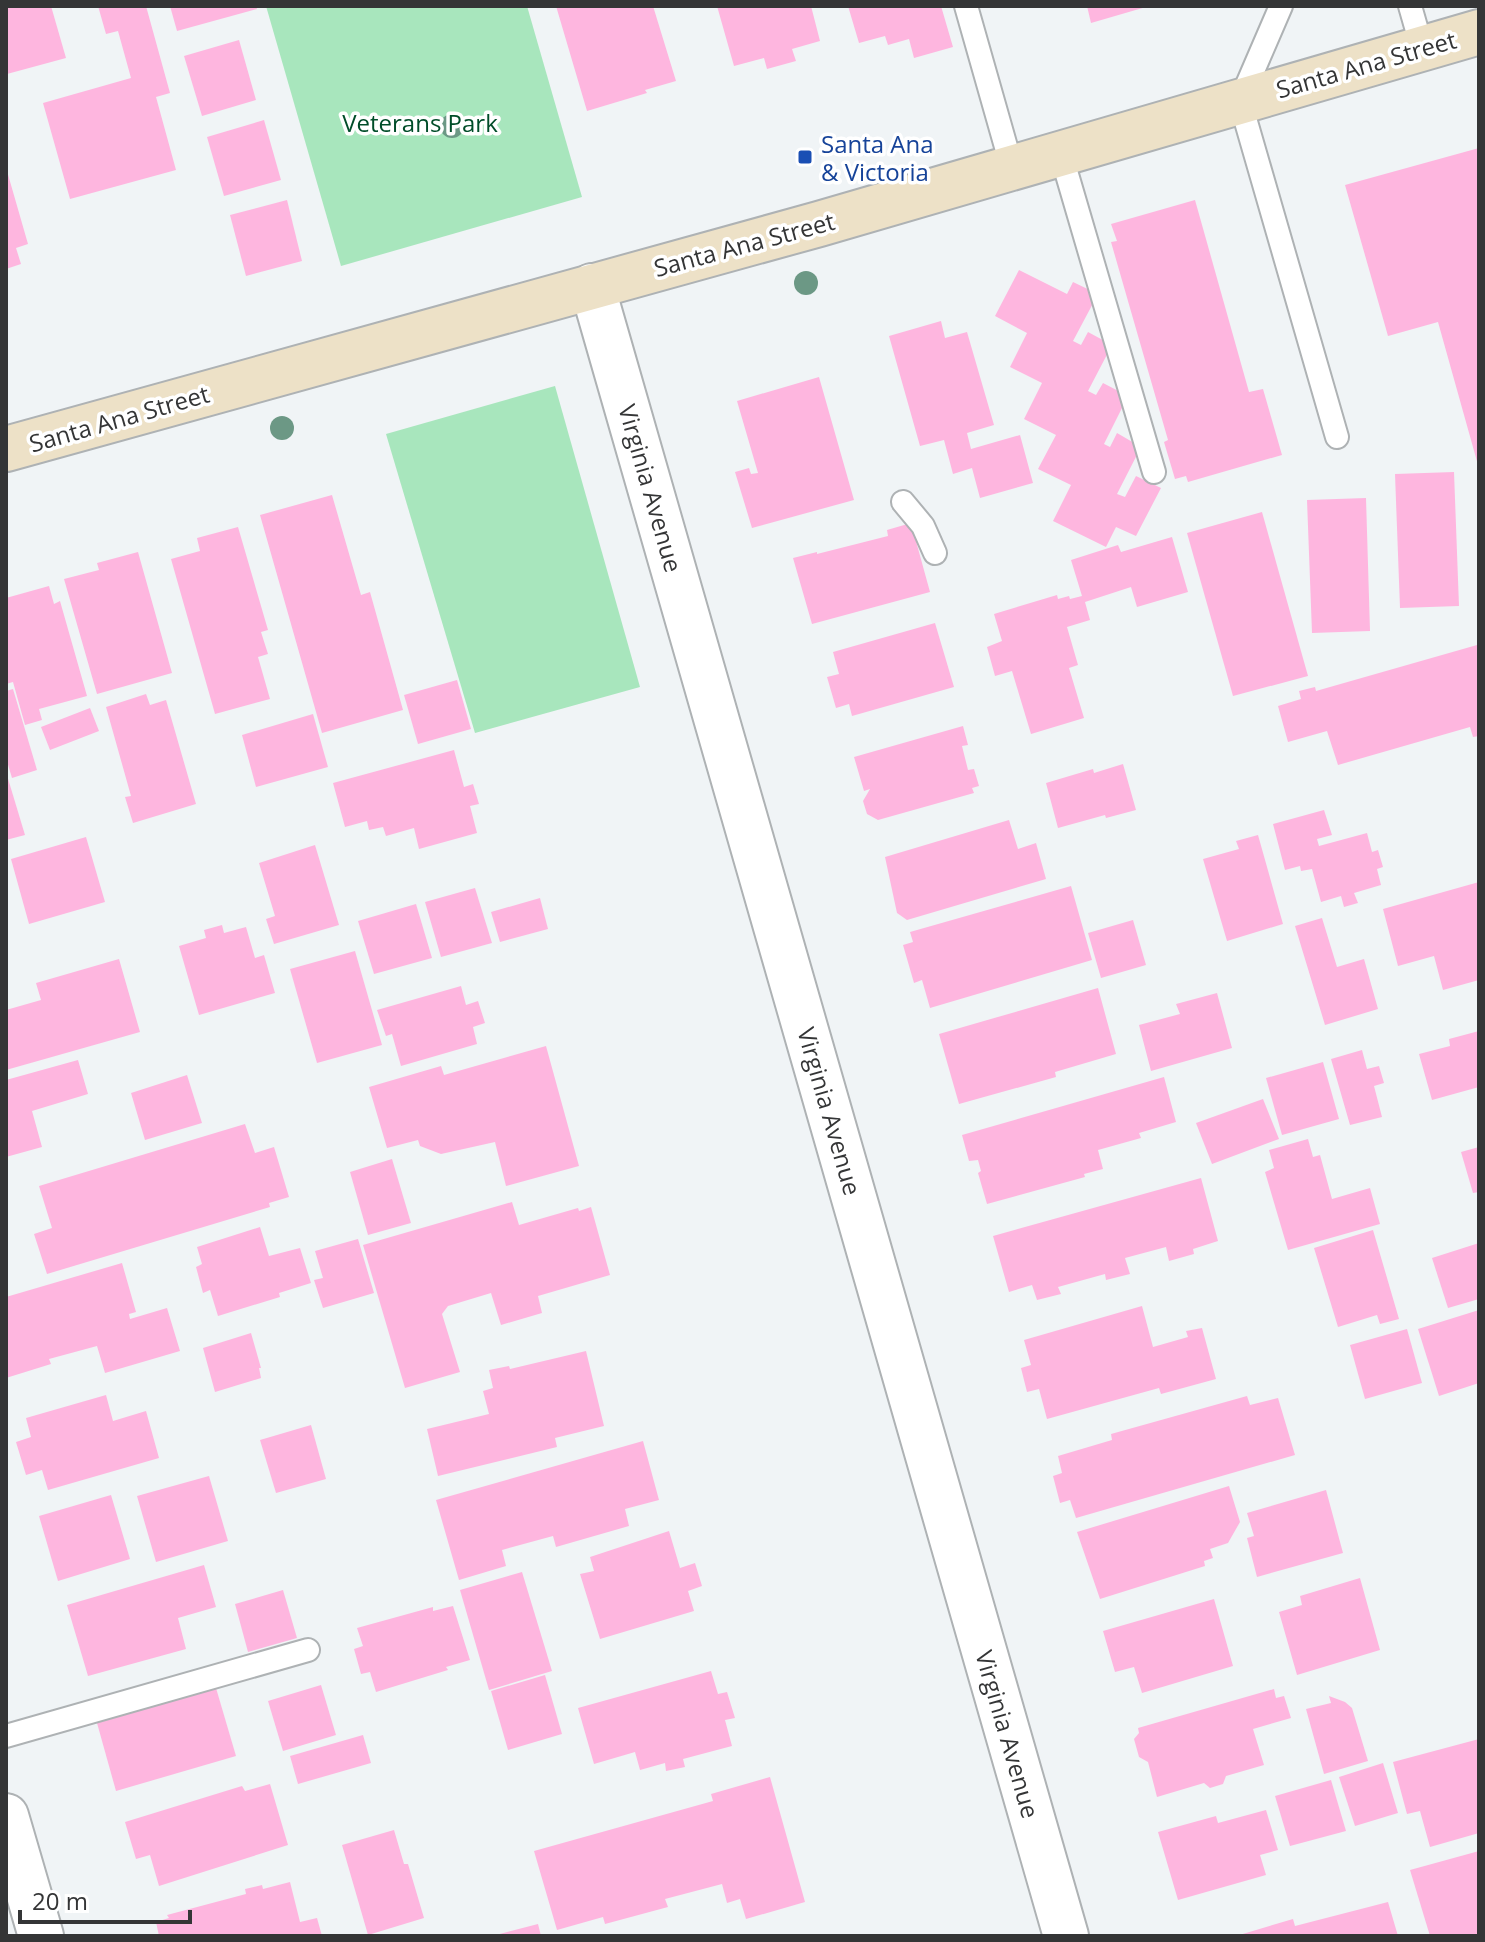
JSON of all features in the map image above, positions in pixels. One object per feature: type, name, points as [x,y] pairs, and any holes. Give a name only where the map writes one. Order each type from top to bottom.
[{"type":"street","name":"Santa Ana Street","points":[[6,449],[819,224],[1479,32]]},
{"type":"street","name":"Virginia Avenue","points":[[592,286],[1066,1936]]},
{"type":"street","points":[[6,1816],[41,1936]]},
{"type":"lane","points":[[966,6],[1012,168]]},
{"type":"lane","points":[[1281,6],[1240,101],[1337,437]]},
{"type":"lane","points":[[1410,6],[1422,48]]},
{"type":"lane","points":[[1061,154],[1154,472]]},
{"type":"lane","points":[[903,502],[923,526],[935,553]]},
{"type":"lane","points":[[6,1736],[308,1650]]},
{"type":"green space","name":"Veterans Park","points":[[266,6],[527,6],[582,197],[341,266]]},
{"type":"green space","points":[[555,386],[640,687],[475,733],[386,434]]},
{"type":"building","points":[[6,6],[51,6],[66,58],[7,74]]},
{"type":"building","points":[[98,6],[146,6],[170,93],[156,97],[176,170],[70,199],[43,103],[131,78],[118,31],[106,34]]},
{"type":"building","points":[[170,6],[256,6],[257,9],[177,31]]},
{"type":"building","points":[[556,6],[653,6],[676,81],[587,111]]},
{"type":"building","points":[[717,6],[811,6],[820,41],[792,49],[796,61],[767,69],[764,58],[734,66]]},
{"type":"building","points":[[848,6],[941,6],[953,47],[914,58],[909,39],[888,45],[885,36],[859,43]]},
{"type":"building","points":[[1087,6],[1146,6],[1146,7],[1091,23]]},
{"type":"building","points":[[239,40],[256,100],[202,116],[184,56]]},
{"type":"building","points":[[264,120],[281,180],[224,196],[207,137]]},
{"type":"building","points":[[1479,148],[1478,465],[1438,322],[1388,336],[1345,185]]},
{"type":"building","points":[[7,171],[28,244],[16,248],[21,264],[6,269]]},
{"type":"building","points":[[287,200],[302,261],[246,276],[230,215]]},
{"type":"building","points":[[1195,200],[1249,392],[1263,389],[1282,455],[1188,482],[1186,476],[1175,479],[1164,442],[1168,440],[1111,242],[1117,241],[1111,224]]},
{"type":"building","points":[[1019,270],[1067,294],[1073,282],[1098,294],[1073,341],[1081,345],[1088,332],[1112,345],[1088,391],[1096,395],[1103,383],[1128,396],[1104,444],[1110,447],[1117,433],[1141,447],[1117,494],[1125,497],[1136,476],[1161,488],[1136,536],[1116,527],[1106,547],[1053,521],[1071,485],[1038,469],[1056,435],[1024,419],[1042,383],[1010,367],[1027,333],[995,316]]},
{"type":"building","points":[[941,321],[945,338],[967,332],[994,425],[967,433],[971,449],[1020,435],[1033,483],[980,498],[972,468],[953,474],[944,440],[920,446],[889,336]]},
{"type":"building","points":[[819,377],[854,500],[752,528],[735,472],[749,468],[751,474],[758,473],[737,401]]},
{"type":"building","points":[[1454,472],[1459,606],[1400,608],[1395,474]]},
{"type":"building","points":[[332,495],[361,595],[370,592],[403,710],[322,733],[260,515]]},
{"type":"building","points":[[1366,498],[1370,631],[1312,633],[1307,500]]},
{"type":"building","points":[[1262,512],[1308,676],[1233,696],[1187,533]]},
{"type":"building","points":[[911,523],[930,592],[812,624],[793,558],[888,536],[887,530]]},
{"type":"building","points":[[238,527],[268,630],[261,632],[268,654],[258,657],[270,699],[215,714],[171,559],[200,551],[197,538]]},
{"type":"building","points":[[1172,537],[1188,592],[1137,607],[1131,587],[1085,602],[1090,620],[1067,627],[1078,665],[1069,668],[1084,718],[1031,734],[1012,671],[995,676],[987,647],[1002,641],[994,614],[1057,595],[1058,599],[1082,596],[1071,560],[1118,545],[1121,552]]},
{"type":"building","points":[[138,552],[172,673],[97,694],[64,579],[99,570],[97,563]]},
{"type":"building","points":[[49,586],[54,604],[60,601],[87,696],[39,709],[42,720],[25,725],[13,682],[6,684],[6,598]]},
{"type":"building","points":[[935,623],[954,687],[852,716],[849,704],[836,708],[827,677],[839,674],[833,652]]},
{"type":"building","points":[[1477,645],[1479,736],[1473,737],[1470,727],[1338,765],[1327,731],[1288,742],[1278,706],[1301,699],[1299,691],[1315,687],[1316,691]]},
{"type":"building","points":[[457,680],[471,729],[418,744],[404,695]]},
{"type":"building","points":[[13,689],[37,770],[12,778],[6,758],[6,691]]},
{"type":"building","points":[[146,694],[150,705],[166,700],[196,804],[133,823],[125,797],[131,796],[106,707]]},
{"type":"building","points":[[90,708],[99,731],[50,750],[41,727]]},
{"type":"building","points":[[313,714],[328,767],[256,787],[242,735]]},
{"type":"building","points":[[963,726],[968,745],[962,746],[968,770],[974,769],[979,786],[972,788],[974,793],[878,820],[867,814],[863,801],[870,789],[864,791],[854,757]]},
{"type":"building","points":[[454,750],[464,787],[473,784],[479,804],[470,806],[477,833],[419,849],[414,828],[386,836],[383,827],[369,830],[367,821],[345,827],[333,783]]},
{"type":"building","points":[[1123,764],[1136,810],[1058,828],[1046,783]]},
{"type":"building","points":[[6,772],[25,835],[6,840]]},
{"type":"building","points":[[1324,810],[1332,835],[1317,839],[1319,846],[1367,833],[1372,852],[1378,850],[1383,867],[1377,869],[1381,885],[1354,893],[1358,903],[1344,907],[1341,896],[1321,902],[1312,869],[1301,871],[1300,866],[1285,870],[1273,824]]},
{"type":"building","points":[[1009,820],[1018,849],[1036,843],[1046,879],[907,920],[897,913],[885,857]]},
{"type":"building","points":[[1258,835],[1283,924],[1227,941],[1203,859],[1239,849],[1236,841]]},
{"type":"building","points":[[86,837],[105,902],[29,924],[11,859]]},
{"type":"building","points":[[315,845],[339,925],[274,944],[266,919],[275,916],[259,863]]},
{"type":"building","points":[[1479,882],[1479,980],[1443,990],[1434,956],[1398,966],[1383,909]]},
{"type":"building","points":[[1071,886],[1092,960],[930,1008],[922,980],[914,983],[903,945],[913,942],[910,932]]},
{"type":"building","points":[[475,888],[492,943],[441,957],[425,902]]},
{"type":"building","points":[[540,898],[548,929],[500,942],[491,912]]},
{"type":"building","points":[[416,904],[432,958],[374,974],[358,921]]},
{"type":"building","points":[[1322,918],[1337,967],[1364,959],[1378,1009],[1325,1025],[1295,926]]},
{"type":"building","points":[[1133,920],[1146,965],[1101,978],[1088,933]]},
{"type":"building","points":[[222,925],[224,933],[246,927],[255,958],[264,955],[275,993],[199,1015],[179,946],[206,938],[204,930]]},
{"type":"building","points":[[355,951],[382,1045],[317,1063],[290,969]]},
{"type":"building","points":[[119,959],[140,1032],[6,1070],[6,1010],[41,1000],[36,983]]},
{"type":"building","points":[[461,986],[466,1005],[478,1001],[485,1023],[473,1027],[477,1044],[401,1066],[392,1034],[386,1036],[377,1010]]},
{"type":"building","points":[[1098,988],[1116,1054],[1055,1072],[1056,1077],[959,1104],[939,1034]]},
{"type":"building","points":[[1217,993],[1232,1048],[1151,1071],[1139,1025],[1180,1014],[1176,1004]]},
{"type":"building","points":[[1479,1031],[1479,1087],[1432,1100],[1419,1054],[1450,1046],[1449,1039]]},
{"type":"building","points":[[546,1046],[579,1166],[506,1186],[495,1142],[441,1154],[420,1146],[418,1140],[387,1148],[369,1087],[441,1066],[444,1075]]},
{"type":"building","points":[[1362,1050],[1367,1069],[1379,1066],[1384,1083],[1374,1086],[1382,1117],[1350,1125],[1331,1059]]},
{"type":"building","points":[[78,1060],[88,1094],[32,1111],[42,1147],[6,1157],[6,1080]]},
{"type":"building","points":[[1323,1062],[1339,1119],[1282,1135],[1266,1078]]},
{"type":"building","points":[[187,1075],[202,1123],[145,1140],[131,1093]]},
{"type":"building","points":[[1164,1077],[1176,1122],[1139,1133],[1141,1138],[1098,1150],[1103,1169],[1084,1174],[1085,1177],[987,1204],[978,1173],[981,1171],[978,1160],[969,1161],[962,1135]]},
{"type":"building","points":[[1263,1099],[1279,1139],[1212,1164],[1196,1123]]},
{"type":"building","points":[[245,1124],[255,1153],[274,1147],[289,1197],[269,1203],[270,1207],[47,1274],[34,1234],[52,1228],[39,1186]]},
{"type":"building","points":[[1308,1139],[1313,1157],[1320,1155],[1332,1199],[1370,1188],[1380,1224],[1288,1250],[1265,1172],[1274,1168],[1269,1150]]},
{"type":"building","points":[[1479,1147],[1479,1192],[1473,1193],[1461,1152]]},
{"type":"building","points":[[392,1159],[411,1223],[368,1235],[350,1172]]},
{"type":"building","points":[[1201,1178],[1218,1241],[1193,1249],[1194,1254],[1169,1261],[1166,1247],[1125,1258],[1130,1274],[1106,1280],[1105,1274],[1058,1287],[1061,1294],[1037,1300],[1032,1285],[1009,1292],[993,1236]]},
{"type":"building","points":[[512,1202],[519,1225],[591,1207],[610,1275],[538,1296],[542,1313],[501,1325],[491,1293],[448,1306],[442,1314],[460,1372],[405,1388],[363,1245]]},
{"type":"building","points":[[260,1227],[269,1256],[300,1248],[311,1283],[279,1293],[280,1297],[218,1316],[210,1290],[203,1293],[196,1267],[202,1264],[197,1247]]},
{"type":"building","points":[[1373,1230],[1399,1319],[1380,1324],[1377,1315],[1338,1327],[1314,1248]]},
{"type":"building","points":[[358,1239],[374,1293],[323,1308],[314,1280],[323,1278],[315,1251]]},
{"type":"building","points":[[1479,1243],[1479,1299],[1448,1308],[1432,1258]]},
{"type":"building","points":[[122,1263],[136,1312],[129,1314],[130,1319],[167,1308],[180,1351],[105,1373],[97,1346],[49,1359],[51,1364],[6,1378],[6,1297]]},
{"type":"building","points":[[1142,1306],[1153,1347],[1188,1337],[1186,1331],[1202,1328],[1216,1379],[1161,1394],[1159,1388],[1047,1419],[1039,1389],[1027,1392],[1021,1368],[1031,1365],[1024,1340]]},
{"type":"building","points":[[1479,1310],[1479,1383],[1439,1396],[1418,1329]]},
{"type":"building","points":[[1407,1329],[1422,1383],[1365,1399],[1350,1345]]},
{"type":"building","points":[[251,1333],[261,1378],[215,1392],[203,1348]]},
{"type":"building","points":[[586,1351],[604,1426],[555,1438],[557,1447],[438,1476],[427,1429],[489,1414],[483,1391],[493,1388],[489,1370],[509,1366],[510,1369]]},
{"type":"building","points":[[106,1395],[113,1421],[146,1411],[159,1458],[48,1490],[42,1470],[26,1475],[16,1442],[31,1437],[26,1418]]},
{"type":"building","points":[[1247,1396],[1250,1405],[1278,1398],[1295,1455],[1076,1518],[1070,1500],[1060,1503],[1053,1476],[1062,1473],[1058,1456],[1112,1440],[1111,1434]]},
{"type":"building","points":[[311,1425],[326,1479],[276,1493],[260,1440]]},
{"type":"building","points":[[643,1441],[659,1500],[625,1509],[629,1526],[556,1547],[553,1536],[502,1550],[506,1566],[459,1580],[436,1500]]},
{"type":"building","points":[[209,1476],[228,1541],[156,1562],[137,1496]]},
{"type":"building","points":[[1229,1486],[1240,1522],[1228,1543],[1210,1549],[1213,1558],[1204,1561],[1205,1566],[1100,1599],[1077,1532]]},
{"type":"building","points":[[1326,1490],[1343,1553],[1257,1577],[1247,1538],[1254,1536],[1247,1513]]},
{"type":"building","points":[[111,1495],[130,1559],[58,1581],[39,1516]]},
{"type":"building","points":[[669,1531],[680,1568],[695,1563],[702,1586],[688,1591],[694,1611],[600,1639],[580,1574],[594,1571],[590,1557]]},
{"type":"building","points":[[204,1565],[216,1607],[178,1618],[186,1649],[88,1676],[67,1605]]},
{"type":"building","points":[[522,1572],[552,1671],[489,1690],[460,1590]]},
{"type":"building","points":[[1360,1578],[1380,1650],[1297,1675],[1279,1612],[1302,1605],[1300,1596]]},
{"type":"building","points":[[283,1590],[297,1638],[248,1652],[235,1604]]},
{"type":"building","points":[[1214,1599],[1233,1666],[1142,1693],[1134,1667],[1115,1672],[1103,1631]]},
{"type":"building","points":[[453,1606],[470,1660],[376,1692],[370,1672],[361,1674],[354,1649],[363,1646],[357,1628],[433,1607],[433,1611]]},
{"type":"building","points":[[711,1671],[718,1694],[727,1692],[735,1718],[725,1720],[732,1746],[683,1759],[685,1767],[666,1771],[665,1763],[640,1770],[635,1752],[594,1764],[578,1708]]},
{"type":"building","points":[[545,1675],[562,1734],[508,1750],[491,1691]]},
{"type":"building","points":[[321,1685],[336,1735],[283,1751],[268,1701]]},
{"type":"building","points":[[216,1688],[236,1756],[116,1791],[97,1723]]},
{"type":"building","points":[[1274,1689],[1276,1698],[1284,1696],[1291,1718],[1253,1729],[1264,1765],[1226,1776],[1223,1784],[1210,1788],[1204,1783],[1157,1797],[1148,1762],[1139,1757],[1134,1739],[1139,1733],[1138,1728]]},
{"type":"building","points":[[1329,1696],[1352,1708],[1368,1761],[1324,1774],[1306,1709],[1331,1703]]},
{"type":"building","points":[[363,1735],[371,1763],[298,1784],[290,1756]]},
{"type":"building","points":[[1479,1739],[1479,1833],[1430,1847],[1420,1811],[1407,1814],[1393,1762]]},
{"type":"building","points":[[1383,1763],[1398,1813],[1355,1826],[1339,1777]]},
{"type":"building","points":[[770,1777],[805,1902],[746,1919],[740,1899],[727,1903],[722,1884],[665,1899],[668,1907],[605,1924],[603,1917],[557,1930],[534,1851],[713,1801],[711,1794]]},
{"type":"building","points":[[1331,1780],[1346,1831],[1290,1846],[1275,1796]]},
{"type":"building","points":[[270,1784],[288,1845],[159,1886],[150,1855],[136,1859],[125,1822],[242,1786],[245,1791]]},
{"type":"building","points":[[1266,1810],[1278,1850],[1260,1855],[1266,1875],[1178,1900],[1158,1832],[1216,1816],[1218,1823]]},
{"type":"building","points":[[394,1830],[424,1918],[368,1935],[342,1845]]},
{"type":"building","points":[[1479,1851],[1479,1936],[1430,1936],[1410,1870]]},
{"type":"building","points":[[290,1882],[300,1922],[317,1918],[322,1936],[159,1936],[156,1922],[169,1918],[167,1915],[246,1894],[245,1889],[262,1885],[263,1889]]},
{"type":"building","points":[[1388,1902],[1398,1936],[1236,1936],[1293,1919],[1295,1926]]},
{"type":"building","points":[[538,1924],[541,1936],[496,1935]]},
{"type":"place","name":"Santa Ana & Victoria","points":[[805,157]]}]
